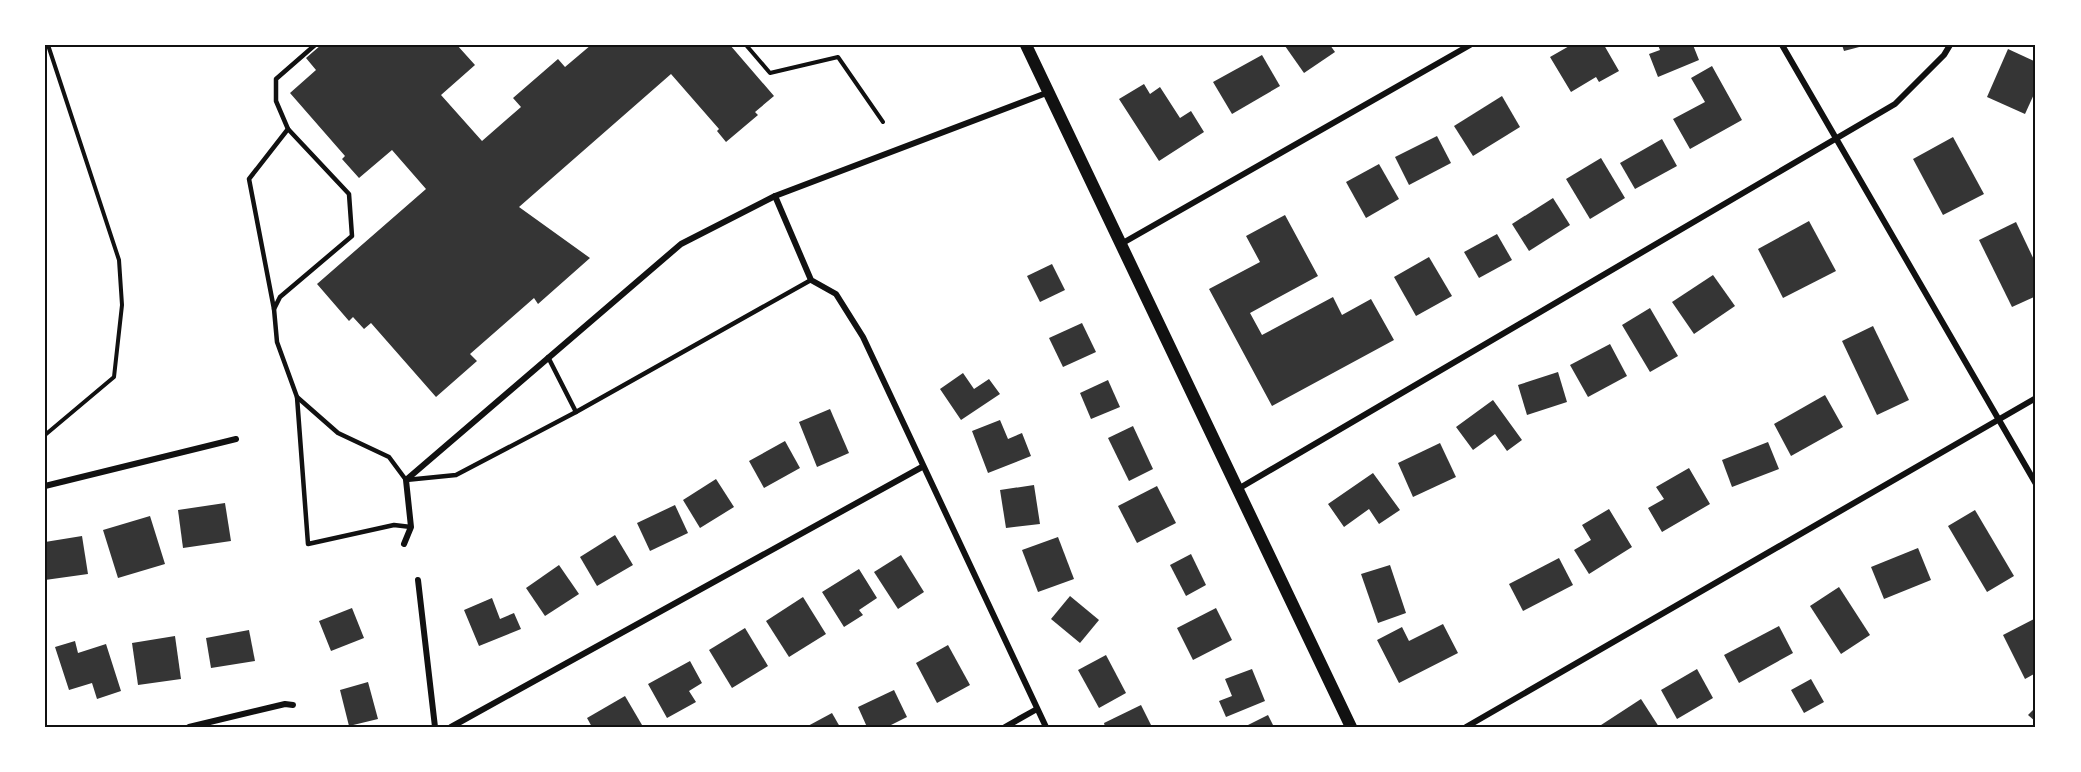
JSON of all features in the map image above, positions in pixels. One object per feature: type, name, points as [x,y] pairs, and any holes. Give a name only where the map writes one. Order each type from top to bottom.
[{"type":"main road","points":[[1026,45],[1351,727]]},
{"type":"street","points":[[1121,244],[1470,45]]},
{"type":"street","points":[[1782,45],[2036,484]]},
{"type":"street","points":[[1238,489],[1895,105],[1944,55],[1950,45]]},
{"type":"street","points":[[404,544],[411,527],[406,480],[681,244],[775,196],[1049,92]]},
{"type":"street","points":[[775,196],[811,280],[836,294],[863,337],[922,467],[1046,727]]},
{"type":"street","points":[[1466,727],[2036,398]]},
{"type":"street","points":[[45,486],[236,439]]},
{"type":"street","points":[[451,727],[922,467]]},
{"type":"street","points":[[418,579],[435,727]]},
{"type":"street","points":[[189,727],[285,704],[293,705]]},
{"type":"street","points":[[1005,727],[1037,709]]},
{"type":"lane","points":[[274,309],[280,297],[352,236],[349,194],[288,129],[276,101],[276,79],[315,45]]},
{"type":"lane","points":[[288,129],[249,179],[274,309],[277,342],[297,397],[308,544],[394,525],[411,527]]},
{"type":"lane","points":[[297,397],[338,433],[389,458],[406,480],[456,475],[576,412],[811,280]]},
{"type":"lane","points":[[549,357],[576,412]]},
{"type":"path","points":[[45,435],[114,377],[122,305],[119,260],[48,45]]},
{"type":"path","points":[[746,45],[770,73],[838,57],[883,122]]},
{"type":"building","points":[[321,45],[457,45],[475,65],[441,95],[482,141],[521,107],[513,98],[558,59],[565,67],[591,45],[730,45],[774,96],[755,112],[758,115],[726,142],[717,131],[719,129],[671,74],[519,207],[590,258],[538,304],[534,298],[470,354],[477,361],[436,397],[371,323],[364,329],[353,317],[349,321],[317,284],[426,189],[392,150],[359,178],[342,159],[345,156],[290,93],[316,70],[306,58]]},
{"type":"building","points":[[1330,45],[1335,52],[1304,73],[1285,46]]},
{"type":"building","points":[[1571,45],[1604,45],[1619,71],[1599,82],[1596,77],[1571,92],[1550,57]]},
{"type":"building","points":[[1658,45],[1693,45],[1699,60],[1658,77],[1649,54],[1660,50]]},
{"type":"building","points":[[1842,45],[1863,45],[1863,46],[1844,51]]},
{"type":"building","points":[[2008,49],[2036,62],[2036,90],[2025,114],[1987,97]]},
{"type":"building","points":[[1262,55],[1280,86],[1232,114],[1213,82]]},
{"type":"building","points":[[1712,66],[1742,120],[1690,149],[1673,119],[1705,102],[1691,78]]},
{"type":"building","points":[[1144,84],[1150,94],[1160,87],[1180,118],[1191,111],[1204,132],[1159,161],[1119,99]]},
{"type":"building","points":[[1502,96],[1520,127],[1473,156],[1454,126]]},
{"type":"building","points":[[1437,136],[1451,163],[1409,185],[1395,157]]},
{"type":"building","points":[[1953,137],[1984,194],[1943,215],[1913,159]]},
{"type":"building","points":[[1662,139],[1677,166],[1635,189],[1620,163]]},
{"type":"building","points":[[1601,158],[1625,198],[1590,219],[1566,179]]},
{"type":"building","points":[[1379,164],[1399,199],[1366,218],[1346,182]]},
{"type":"building","points":[[1553,198],[1570,225],[1529,251],[1512,224]]},
{"type":"building","points":[[1285,215],[1318,276],[1250,313],[1262,335],[1333,297],[1342,315],[1371,299],[1394,340],[1272,406],[1209,289],[1260,262],[1246,236]]},
{"type":"building","points":[[1809,221],[1836,271],[1783,298],[1758,249]]},
{"type":"building","points":[[2016,222],[2036,264],[2036,296],[2012,307],[1979,240]]},
{"type":"building","points":[[1497,234],[1512,260],[1479,278],[1464,252]]},
{"type":"building","points":[[1429,257],[1452,296],[1416,316],[1394,277]]},
{"type":"building","points":[[1052,264],[1065,290],[1040,302],[1027,276]]},
{"type":"building","points":[[1713,275],[1735,306],[1694,334],[1672,302]]},
{"type":"building","points":[[1650,308],[1678,356],[1650,372],[1622,325]]},
{"type":"building","points":[[1082,323],[1096,352],[1063,367],[1049,338]]},
{"type":"building","points":[[1873,326],[1909,400],[1877,415],[1842,341]]},
{"type":"building","points":[[1610,344],[1627,376],[1588,397],[1570,365]]},
{"type":"building","points":[[1558,372],[1567,402],[1527,415],[1518,385]]},
{"type":"building","points":[[963,373],[974,389],[989,379],[1000,394],[961,420],[940,389]]},
{"type":"building","points":[[1108,380],[1120,407],[1091,419],[1080,393]]},
{"type":"building","points":[[1825,395],[1843,427],[1791,456],[1774,424]]},
{"type":"building","points":[[1493,400],[1522,440],[1507,451],[1495,434],[1473,450],[1456,427]]},
{"type":"building","points":[[830,409],[849,453],[817,467],[799,422]]},
{"type":"building","points":[[1000,420],[1008,439],[1022,433],[1031,456],[988,473],[972,431]]},
{"type":"building","points":[[1133,426],[1153,469],[1129,481],[1108,438]]},
{"type":"building","points":[[785,441],[800,468],[764,488],[749,461]]},
{"type":"building","points":[[1768,442],[1779,469],[1732,487],[1722,460]]},
{"type":"building","points":[[1440,443],[1456,477],[1413,497],[1398,463]]},
{"type":"building","points":[[1689,468],[1710,504],[1662,532],[1648,508],[1664,499],[1656,487]]},
{"type":"building","points":[[1373,473],[1400,510],[1379,524],[1369,509],[1344,527],[1328,504]]},
{"type":"building","points":[[716,479],[734,507],[700,528],[683,500]]},
{"type":"building","points":[[1034,485],[1040,524],[1006,528],[1000,490]]},
{"type":"building","points":[[1157,486],[1176,523],[1137,543],[1118,506]]},
{"type":"building","points":[[225,503],[231,541],[183,548],[178,510]]},
{"type":"building","points":[[675,505],[688,533],[650,551],[637,523]]},
{"type":"building","points":[[1609,509],[1632,547],[1589,574],[1574,550],[1591,540],[1582,525]]},
{"type":"building","points":[[1975,510],[2014,576],[1987,592],[1948,526]]},
{"type":"building","points":[[150,516],[165,564],[118,578],[103,530]]},
{"type":"building","points":[[615,535],[633,565],[597,586],[580,557]]},
{"type":"building","points":[[82,536],[88,574],[45,580],[45,542]]},
{"type":"building","points":[[1058,537],[1074,579],[1038,592],[1022,550]]},
{"type":"building","points":[[1918,548],[1931,580],[1884,599],[1871,567]]},
{"type":"building","points":[[1191,554],[1206,585],[1186,596],[1170,565]]},
{"type":"building","points":[[901,555],[924,592],[898,609],[874,572]]},
{"type":"building","points":[[1559,558],[1573,585],[1523,611],[1509,584]]},
{"type":"building","points":[[559,565],[579,594],[545,616],[526,588]]},
{"type":"building","points":[[1390,565],[1406,613],[1378,623],[1361,574]]},
{"type":"building","points":[[859,569],[877,598],[859,610],[863,615],[844,627],[822,592]]},
{"type":"building","points":[[1839,587],[1870,635],[1841,654],[1810,606]]},
{"type":"building","points":[[1070,596],[1099,620],[1080,643],[1051,619]]},
{"type":"building","points":[[803,597],[826,634],[789,657],[766,621]]},
{"type":"building","points":[[492,598],[500,619],[514,613],[521,629],[479,646],[464,610]]},
{"type":"building","points":[[352,608],[364,638],[331,651],[319,621]]},
{"type":"building","points":[[1216,608],[1232,640],[1193,660],[1177,628]]},
{"type":"building","points":[[2036,618],[2036,673],[2025,679],[2003,635]]},
{"type":"building","points":[[1443,624],[1458,653],[1399,683],[1377,640],[1402,627],[1409,641]]},
{"type":"building","points":[[1779,626],[1793,653],[1739,683],[1724,655]]},
{"type":"building","points":[[745,628],[768,666],[732,688],[709,650]]},
{"type":"building","points":[[249,630],[255,661],[211,668],[206,638]]},
{"type":"building","points":[[175,636],[181,679],[138,685],[132,643]]},
{"type":"building","points":[[75,641],[78,653],[106,644],[121,691],[97,699],[92,683],[69,690],[55,647]]},
{"type":"building","points":[[948,645],[970,685],[937,703],[916,663]]},
{"type":"building","points":[[1106,655],[1126,693],[1099,708],[1078,670]]},
{"type":"building","points":[[690,661],[702,683],[689,691],[696,702],[667,718],[648,684]]},
{"type":"building","points":[[1252,669],[1265,701],[1226,717],[1219,701],[1232,696],[1225,679]]},
{"type":"building","points":[[1697,669],[1713,698],[1677,719],[1661,690]]},
{"type":"building","points":[[1811,679],[1824,702],[1804,713],[1791,690]]},
{"type":"building","points":[[368,682],[378,719],[349,726],[340,690]]},
{"type":"building","points":[[894,690],[907,717],[887,727],[867,727],[858,707]]},
{"type":"building","points":[[625,696],[642,725],[639,727],[592,727],[587,718]]},
{"type":"building","points":[[1641,699],[1659,727],[1598,727]]},
{"type":"building","points":[[1141,705],[1152,727],[1105,727],[1104,723]]},
{"type":"building","points":[[2036,707],[2036,722],[2028,715]]},
{"type":"building","points":[[832,713],[840,727],[806,727]]},
{"type":"building","points":[[1268,715],[1274,727],[1244,727]]}]
